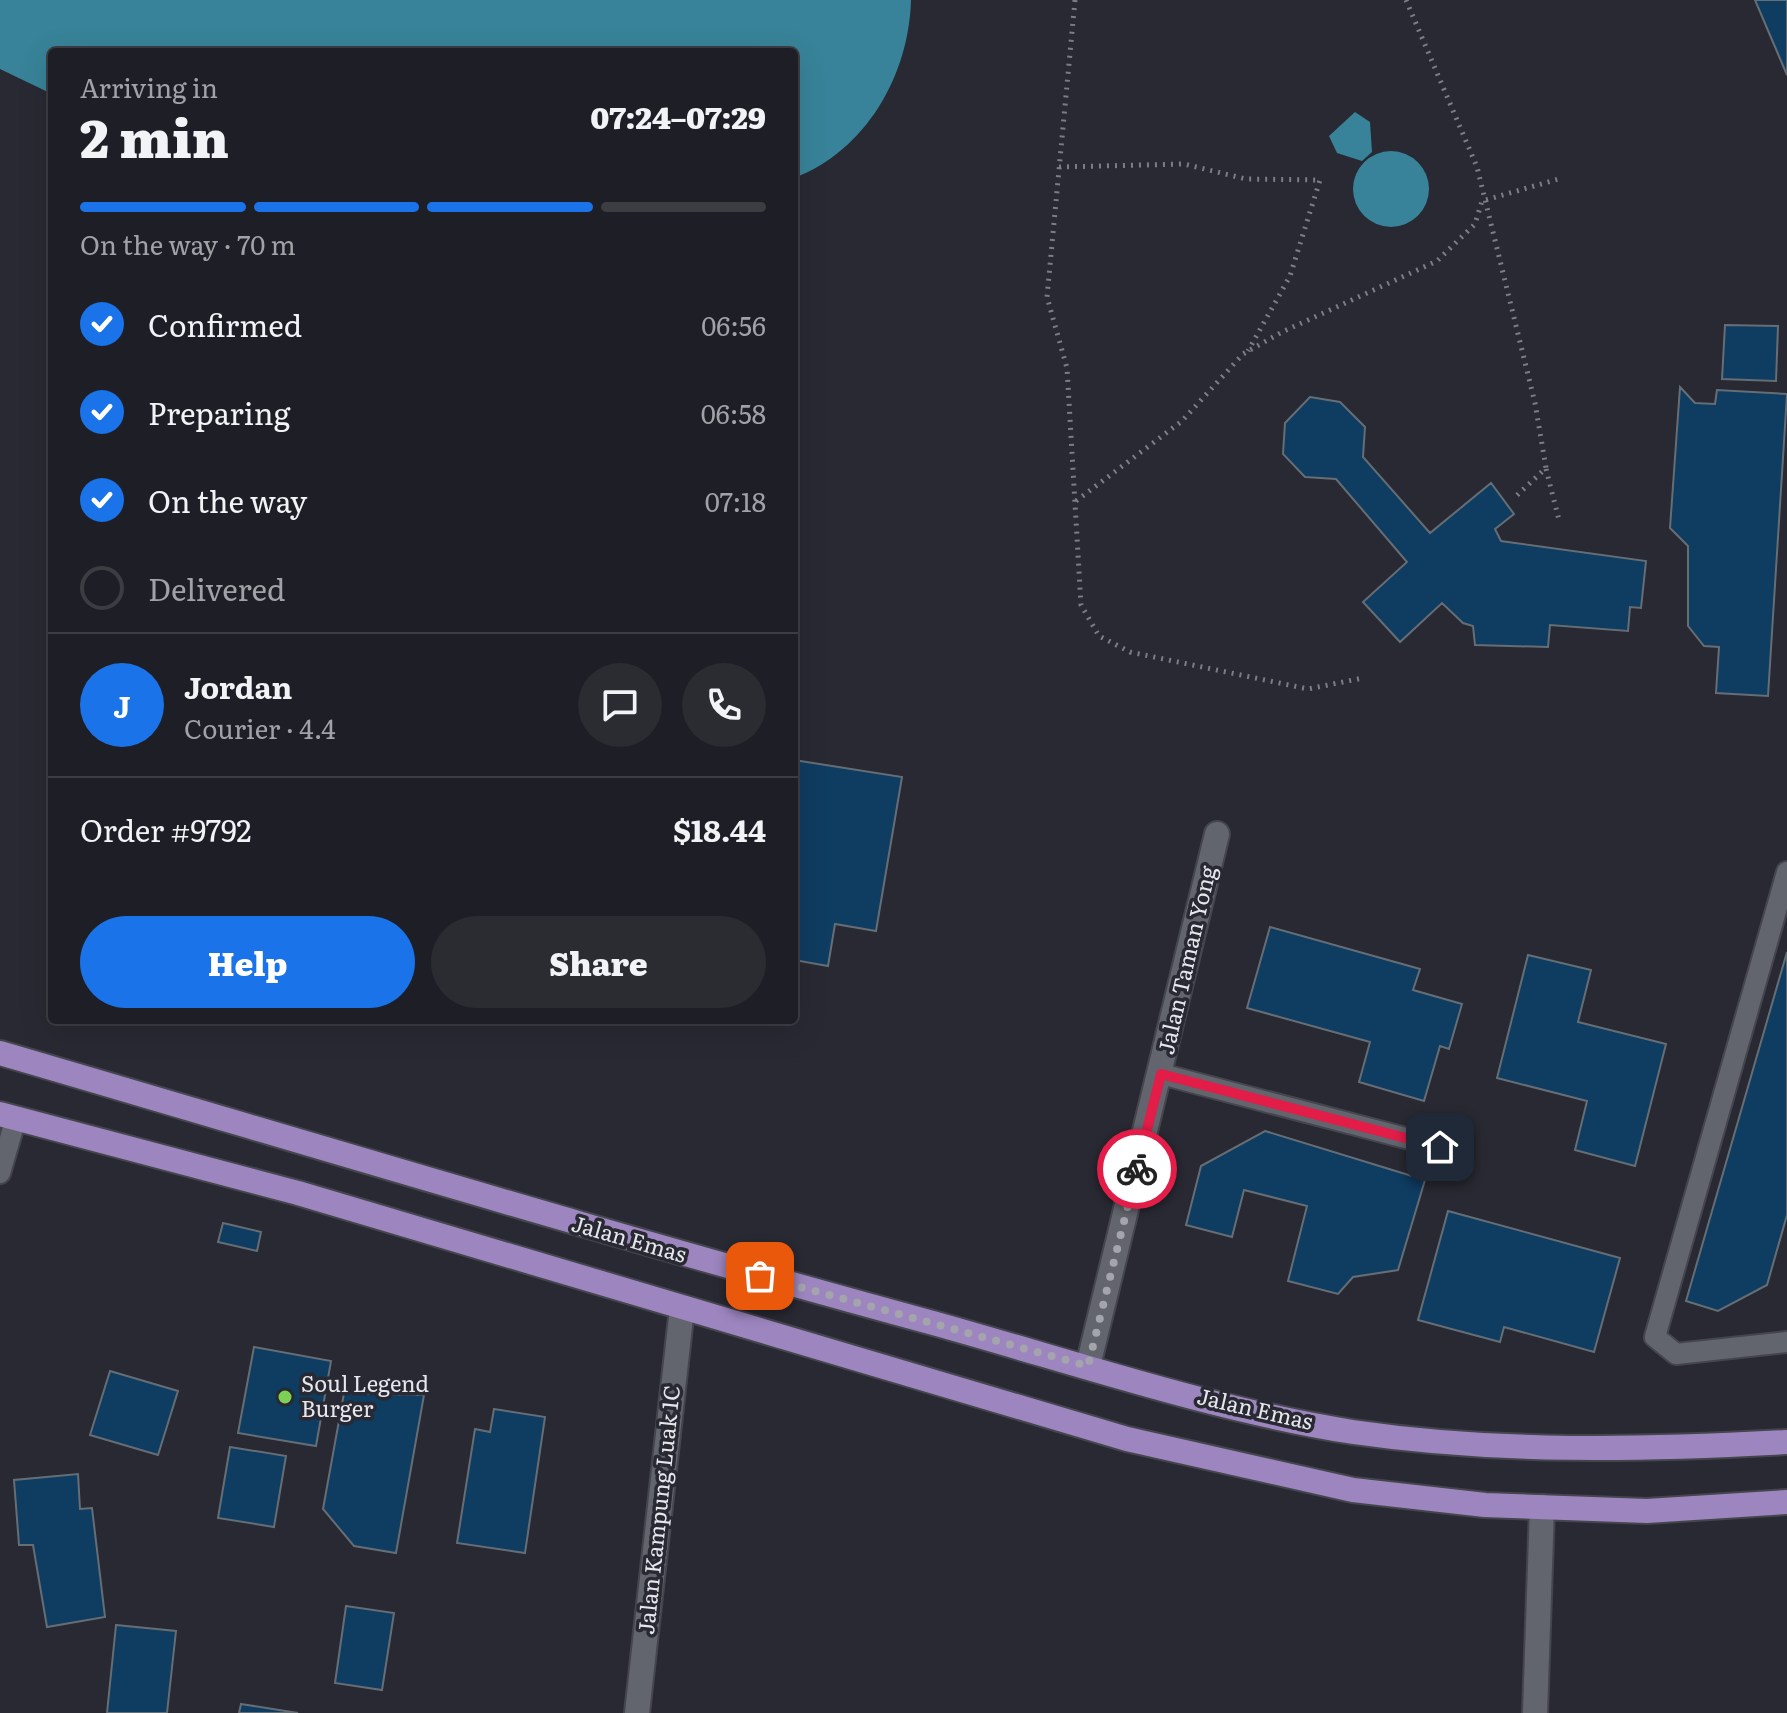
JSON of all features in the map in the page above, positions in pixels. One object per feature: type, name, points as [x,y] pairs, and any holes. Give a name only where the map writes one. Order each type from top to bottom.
[{"type":"main road","name":"Jalan Emas","points":[[0,1053],[670,1251],[1211,1400],[1352,1431],[1545,1450],[1647,1450],[1787,1442]]},
{"type":"main road","points":[[8,1116],[298,1193],[1127,1439],[1241,1467],[1353,1490],[1542,1507],[1647,1511],[1787,1502]]},
{"type":"street","name":"Jalan Taman Yong","points":[[1088,1366],[1217,834]]},
{"type":"street","name":"Jalan Kampung Luak 1C","points":[[637,1713],[682,1308]]},
{"type":"street","points":[[1535,1713],[1542,1507]]},
{"type":"lane","points":[[1787,872],[1655,1337],[1676,1354],[1787,1342]]},
{"type":"lane","points":[[1161,1074],[1440,1147]]},
{"type":"lane","points":[[0,1173],[8,1116]]},
{"type":"path","points":[[1075,0],[1047,297],[1067,368],[1081,605],[1099,636],[1130,652],[1308,689],[1363,678]]},
{"type":"path","points":[[1406,0],[1477,167],[1482,201],[1494,236],[1559,520]]},
{"type":"path","points":[[1059,167],[1184,164],[1246,179],[1320,180],[1290,276],[1247,352],[1182,421],[1075,502]]},
{"type":"path","points":[[1482,201],[1562,178]]},
{"type":"path","points":[[1247,352],[1282,332],[1437,261],[1475,224],[1482,201]]},
{"type":"path","points":[[1514,498],[1546,468]]},
{"type":"water","points":[[0,0],[911,0],[902,56],[879,107],[862,130],[842,149],[820,166],[798,176],[798,48],[48,48],[48,92],[0,69]]},
{"type":"water","points":[[1355,112],[1370,122],[1372,152],[1362,161],[1337,153],[1329,136]]},
{"type":"water","points":[[1384,151],[1398,151],[1412,157],[1423,168],[1429,189],[1426,204],[1418,216],[1398,227],[1384,227],[1370,221],[1359,210],[1353,196],[1353,182],[1359,168],[1370,157]]},
{"type":"building","points":[[1755,0],[1787,0],[1787,75]]},
{"type":"building","points":[[1725,325],[1778,326],[1776,381],[1722,379]]},
{"type":"building","points":[[1680,387],[1695,403],[1715,404],[1717,390],[1787,394],[1768,696],[1716,693],[1719,647],[1704,646],[1688,626],[1688,546],[1670,528]]},
{"type":"building","points":[[1310,397],[1340,402],[1365,427],[1363,457],[1430,533],[1491,483],[1514,514],[1495,529],[1501,541],[1646,561],[1641,608],[1630,607],[1628,631],[1550,625],[1548,647],[1475,645],[1473,626],[1463,623],[1442,603],[1400,642],[1363,602],[1407,562],[1336,479],[1305,477],[1283,454],[1285,423]]},
{"type":"building","points":[[798,761],[902,777],[876,931],[835,924],[828,966],[798,961]]},
{"type":"building","points":[[1270,927],[1420,969],[1413,990],[1462,1004],[1449,1049],[1440,1046],[1424,1101],[1359,1082],[1370,1042],[1247,1008]]},
{"type":"building","points":[[1787,952],[1787,1215],[1767,1285],[1718,1311],[1686,1301]]},
{"type":"building","points":[[1528,955],[1591,970],[1578,1022],[1666,1044],[1635,1166],[1575,1150],[1587,1101],[1497,1078]]},
{"type":"building","points":[[1265,1131],[1425,1180],[1398,1270],[1353,1277],[1338,1294],[1288,1281],[1307,1206],[1244,1190],[1232,1237],[1186,1225],[1201,1166]]},
{"type":"building","points":[[1448,1211],[1620,1258],[1594,1352],[1504,1327],[1500,1342],[1418,1320]]},
{"type":"building","points":[[223,1223],[261,1232],[257,1251],[218,1242]]},
{"type":"building","name":"Soul Legend Burger","points":[[254,1347],[331,1361],[316,1446],[238,1433]]},
{"type":"building","points":[[110,1371],[178,1391],[158,1455],[90,1435]]},
{"type":"building","points":[[344,1393],[424,1395],[396,1553],[354,1546],[323,1509]]},
{"type":"building","points":[[494,1409],[545,1417],[525,1553],[457,1543],[475,1429],[490,1432]]},
{"type":"building","points":[[230,1447],[286,1456],[274,1527],[218,1518]]},
{"type":"building","points":[[78,1474],[80,1509],[92,1508],[105,1617],[47,1627],[33,1545],[19,1545],[14,1480]]},
{"type":"building","points":[[346,1606],[394,1613],[382,1690],[335,1683]]},
{"type":"building","points":[[116,1625],[176,1631],[167,1713],[107,1713]]},
{"type":"building","points":[[241,1704],[298,1713],[239,1713]]},
{"type":"way so far","points":[[760,1276],[1088,1366],[1137,1169]]},
{"type":"place","name":"Soul Legend Burger","points":[[285,1397]]},
{"type":"route","points":[[1137,1169],[1161,1074],[1440,1147]]}]
